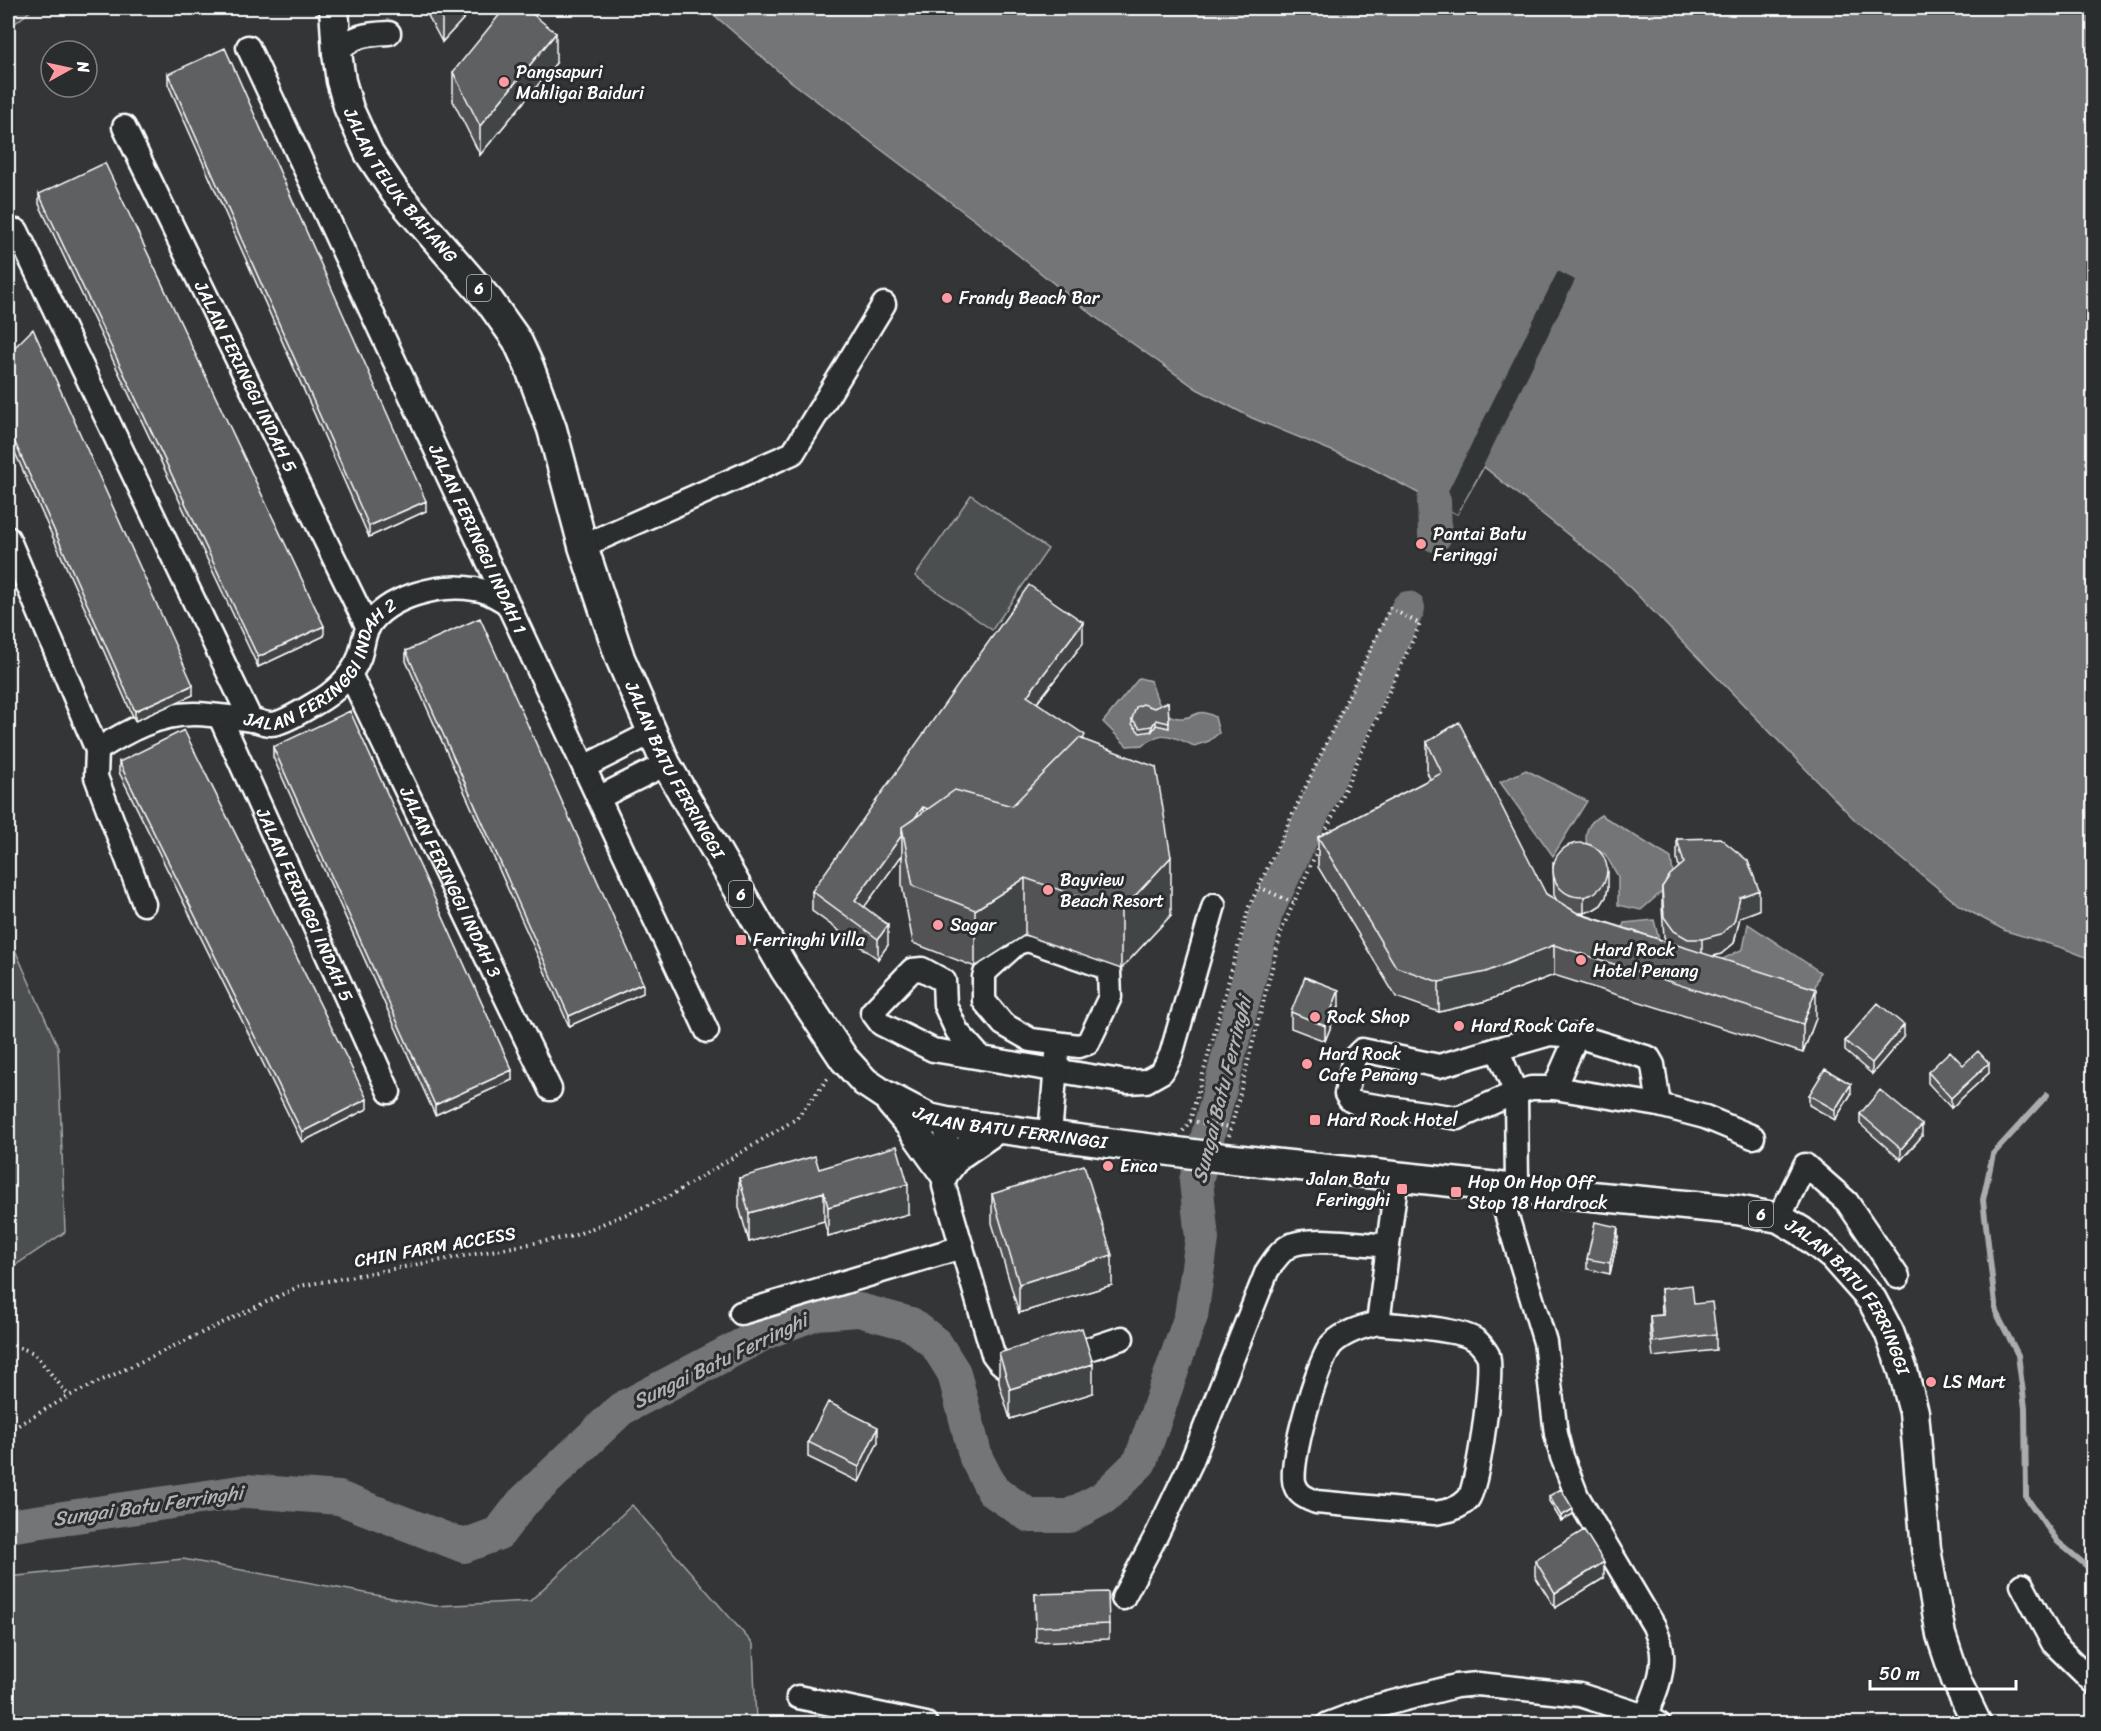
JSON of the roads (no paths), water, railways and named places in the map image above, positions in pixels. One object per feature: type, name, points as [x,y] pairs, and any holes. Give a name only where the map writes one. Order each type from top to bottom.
[{"type":"main road","name":"JALAN TELUK BAHANG","points":[[334,8],[337,53],[349,109],[381,174],[475,283],[517,340],[552,429],[583,546]]},
{"type":"main road","name":"JALAN BATU FERRINGGI","points":[[583,546],[620,658],[666,764],[785,970],[844,1059],[865,1082],[882,1094],[929,1118],[947,1122],[1224,1158],[1737,1210],[1779,1218],[1819,1244],[1846,1269],[1872,1300],[1889,1332],[1903,1371],[1914,1412],[1926,1549],[1941,1635],[1956,1680],[1977,1724]]},
{"type":"main road","points":[[882,1094],[909,1124],[944,1173],[957,1156],[998,1128]]},
{"type":"street","points":[[337,53],[344,45],[364,34],[390,33]]},
{"type":"street","name":"JALAN FERINGGI INDAH 1","points":[[248,47],[707,1031]]},
{"type":"street","name":"JALAN FERINGGI INDAH 5","points":[[124,127],[368,628]]},
{"type":"street","points":[[17,231],[251,720]]},
{"type":"street","points":[[583,546],[793,453],[884,304]]},
{"type":"street","points":[[8,538],[97,750],[96,777],[144,904]]},
{"type":"street","name":"JALAN FERINGGI INDAH 2","points":[[97,750],[130,729],[168,716],[195,714],[273,724],[294,715],[320,702],[350,674],[359,659],[368,628],[384,611],[402,598],[442,588],[474,588],[507,603]]},
{"type":"street","name":"JALAN FERINGGI INDAH 3","points":[[350,674],[550,1089]]},
{"type":"street","name":"JALAN FERINGGI INDAH 5","points":[[220,717],[389,1092]]},
{"type":"street","points":[[584,767],[651,733]]},
{"type":"street","points":[[598,798],[666,764]]},
{"type":"street","points":[[981,1058],[957,1031],[945,1005],[944,981],[922,969],[912,970],[872,1012],[882,1024],[933,1050],[981,1058],[1055,1070],[1127,1082],[1146,1081],[1162,1072],[1171,1055],[1214,905]]},
{"type":"street","points":[[1028,940],[1102,966],[1109,972],[1110,997],[1088,1043],[1078,1046],[1058,1043],[1031,1040],[1003,1024],[984,1001],[986,971],[1021,941],[1028,940]]},
{"type":"street","points":[[1659,1105],[1653,1065],[1649,1058],[1577,1036],[1550,1034],[1439,1066],[1362,1050],[1354,1058],[1346,1095],[1350,1100],[1356,1102],[1458,1118],[1531,1088],[1554,1088],[1659,1105],[1705,1117],[1752,1137]]},
{"type":"street","points":[[1554,1088],[1577,1036]]},
{"type":"street","points":[[1050,1134],[1058,1043]]},
{"type":"street","points":[[1328,1724],[1370,1708],[1456,1686],[1478,1684],[1580,1695],[1648,1721],[1661,1671],[1662,1653],[1654,1626],[1577,1496],[1562,1457],[1556,1434],[1545,1341],[1507,1188],[1516,1093],[1497,1049]]},
{"type":"street","points":[[947,1122],[944,1186],[993,1354],[1001,1365],[1012,1371],[1025,1370],[1122,1338]]},
{"type":"street","points":[[1779,1218],[1805,1165],[1847,1202],[1898,1277]]},
{"type":"street","points":[[1378,1323],[1397,1176]]},
{"type":"street","points":[[1123,1598],[1191,1463],[1267,1271],[1276,1257],[1289,1246],[1312,1242],[1388,1246]]},
{"type":"street","points":[[741,1313],[962,1246]]},
{"type":"street","points":[[1378,1323],[1459,1333],[1477,1340],[1488,1356],[1491,1375],[1476,1481],[1468,1499],[1453,1510],[1435,1513],[1316,1502],[1303,1497],[1294,1485],[1293,1472],[1305,1416],[1324,1357],[1333,1344],[1346,1334],[1378,1323]]},
{"type":"street","points":[[2022,1585],[2053,1643],[2094,1683]]},
{"type":"street","points":[[798,1697],[926,1724]]},
{"type":"waterway","name":"Sungai Batu Ferringhi","points":[[1434,501],[1435,535]]},
{"type":"waterway","name":"Sungai Batu Ferringhi","points":[[8,1526],[247,1491],[339,1498],[464,1546],[499,1533],[522,1503],[621,1409],[769,1331],[816,1313],[859,1310],[911,1324],[936,1344],[954,1373],[976,1458],[993,1491],[1030,1516],[1069,1516],[1103,1498],[1140,1462],[1191,1316],[1202,1239],[1196,1181],[1266,913],[1408,608]]},
{"type":"waterway","points":[[2047,1095],[1993,1154],[1983,1200],[1996,1312],[2018,1355],[2025,1408],[2026,1497],[2058,1542],[2094,1572]]},
{"type":"place","name":"Pangsapuri Mahligai Baiduri","points":[[504,82]]},
{"type":"place","name":"Frandy Beach Bar","points":[[947,298]]},
{"type":"place","name":"Pantai Batu Feringgi","points":[[1421,544]]},
{"type":"place","name":"Bayview Beach Resort","points":[[1048,890]]},
{"type":"place","name":"Sagar","points":[[938,925]]},
{"type":"place","name":"Ferringhi Villa","points":[[741,940]]},
{"type":"place","name":"Hard Rock Hotel Penang","points":[[1581,960]]},
{"type":"place","name":"Rock Shop","points":[[1315,1017]]},
{"type":"place","name":"Hard Rock Cafe","points":[[1459,1026]]},
{"type":"place","name":"Hard Rock Cafe Penang","points":[[1307,1064]]},
{"type":"place","name":"Hard Rock Hotel","points":[[1315,1120]]},
{"type":"place","name":"Enca","points":[[1108,1166]]},
{"type":"place","name":"Jalan Batu Feringghi","points":[[1402,1189]]},
{"type":"place","name":"Hop On Hop Off Stop 18 Hardrock","points":[[1456,1192]]},
{"type":"place","name":"LS Mart","points":[[1931,1382]]}]
